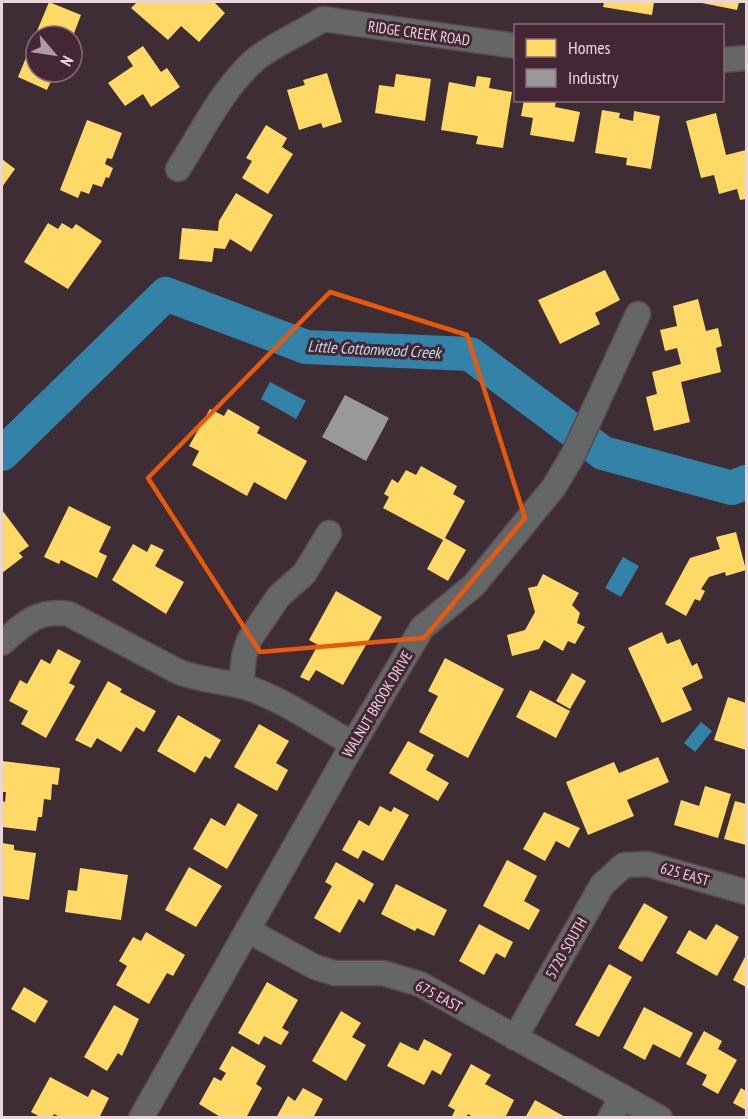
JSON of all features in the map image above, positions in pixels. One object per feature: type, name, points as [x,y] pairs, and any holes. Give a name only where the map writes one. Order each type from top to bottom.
[{"type":"street","name":"RIDGE CREEK ROAD","points":[[323,10],[514,46]]},
{"type":"street","points":[[178,169],[241,74],[276,45],[294,38],[323,10]]},
{"type":"street","points":[[724,60],[747,58]]},
{"type":"street","name":"WALNUT BROOK DRIVE","points":[[141,1118],[353,744],[422,628],[474,585],[554,488],[587,427],[638,314]]},
{"type":"street","points":[[241,686],[244,656],[249,640],[279,596],[309,567],[329,533]]},
{"type":"street","points":[[2,644],[26,621],[37,615],[57,612],[69,614],[179,672],[198,679],[241,686],[262,693],[353,744]]},
{"type":"street","name":"625 EAST","points":[[624,865],[647,864],[747,891]]},
{"type":"street","name":"5720 SOUTH","points":[[515,1038],[602,885],[624,865]]},
{"type":"street","name":"675 EAST","points":[[247,930],[315,967],[333,973],[383,973],[404,977],[660,1118]]},
{"type":"street","points":[[610,1118],[622,1096]]},
{"type":"highlighted area","points":[[330,292],[467,335],[525,518],[424,638],[260,652],[148,478]]},
{"type":"water","points":[[270,382],[306,401],[296,419],[261,399]]},
{"type":"water","points":[[623,557],[639,566],[621,597],[605,588]]},
{"type":"water","points":[[701,722],[712,731],[695,752],[684,743]]},
{"type":"building: Homes","points":[[49,2],[81,15],[78,24],[40,24]]},
{"type":"building: Homes","points":[[137,2],[214,2],[225,13],[199,42],[181,26],[168,40],[131,8]]},
{"type":"building: Homes","points":[[604,2],[654,2],[652,15],[603,7]]},
{"type":"building: Homes","points":[[697,2],[739,2],[737,10]]},
{"type":"building: Homes","points":[[143,46],[161,72],[167,68],[180,87],[151,107],[143,94],[125,106],[108,83],[133,66],[127,57]]},
{"type":"building: Homes","points":[[24,62],[24,80],[18,77]]},
{"type":"building: Homes","points":[[327,73],[342,122],[323,128],[321,123],[299,130],[287,90],[305,85],[303,80]]},
{"type":"building: Homes","points":[[396,74],[431,79],[425,121],[375,113],[379,85],[394,87]]},
{"type":"building: Homes","points":[[477,76],[491,78],[489,88],[512,92],[503,148],[476,144],[478,136],[441,130],[449,82],[475,87]]},
{"type":"building: Homes","points":[[34,84],[50,84],[47,90]]},
{"type":"building: Homes","points":[[524,102],[556,102],[555,107],[580,112],[574,142],[530,135],[533,118],[521,116]]},
{"type":"building: Homes","points":[[602,110],[620,113],[619,118],[633,121],[634,111],[660,116],[651,169],[626,165],[627,158],[595,153]]},
{"type":"building: Homes","points":[[716,113],[726,155],[746,150],[746,199],[740,200],[737,189],[719,194],[714,175],[701,178],[686,121]]},
{"type":"building: Homes","points":[[87,120],[122,133],[112,159],[107,158],[105,164],[113,168],[109,178],[106,177],[102,187],[93,184],[89,194],[81,191],[78,198],[60,190]]},
{"type":"building: Homes","points":[[266,125],[287,138],[282,147],[293,154],[268,194],[242,178],[252,161],[246,158]]},
{"type":"building: Homes","points":[[2,159],[15,169],[2,187]]},
{"type":"building: Homes","points":[[236,193],[273,215],[251,252],[230,239],[225,249],[214,248],[212,262],[179,259],[182,228],[218,231],[219,221]]},
{"type":"building: Homes","points":[[48,223],[58,229],[62,223],[72,229],[76,224],[102,241],[68,289],[24,262]]},
{"type":"building: Homes","points":[[605,270],[620,300],[595,313],[600,324],[560,344],[538,300]]},
{"type":"building: Homes","points":[[698,299],[706,331],[718,328],[722,346],[716,348],[721,372],[681,382],[690,422],[654,431],[646,397],[657,394],[652,372],[681,364],[677,348],[665,351],[660,330],[677,326],[673,306]]},
{"type":"building: Homes","points":[[210,409],[224,416],[228,409],[260,427],[257,433],[307,461],[286,500],[254,482],[247,496],[192,465],[199,451],[189,446]]},
{"type":"building: Homes","points":[[421,466],[457,486],[453,494],[465,501],[445,538],[466,550],[448,581],[427,569],[443,540],[383,508],[389,497],[384,494],[392,479],[398,483],[406,470],[416,475]]},
{"type":"building: Homes","points":[[69,506],[111,527],[99,552],[107,556],[97,578],[61,560],[59,564],[44,557]]},
{"type":"building: Homes","points":[[2,510],[29,546],[19,553],[23,557],[2,573]]},
{"type":"building: Homes","points":[[736,532],[746,570],[726,576],[725,572],[709,577],[701,589],[705,591],[700,601],[695,599],[686,616],[665,604],[690,558],[720,549],[716,537]]},
{"type":"building: Homes","points":[[133,544],[147,552],[151,544],[164,550],[155,566],[184,582],[166,614],[112,580]]},
{"type":"building: Homes","points":[[543,574],[579,593],[572,605],[580,613],[577,623],[585,627],[575,644],[568,641],[563,651],[544,640],[539,649],[512,656],[507,635],[525,630],[535,612],[528,588],[537,586]]},
{"type":"building: Homes","points":[[336,591],[382,617],[343,685],[316,670],[309,681],[300,677],[318,645],[309,640]]},
{"type":"building: Homes","points":[[662,632],[667,644],[680,639],[692,666],[697,663],[703,678],[682,688],[692,710],[662,723],[628,648]]},
{"type":"building: Homes","points":[[58,649],[81,661],[69,683],[75,686],[46,738],[21,724],[28,711],[9,701],[20,680],[27,684],[41,659],[50,664]]},
{"type":"building: Homes","points":[[445,658],[504,689],[468,758],[419,732],[438,696],[428,691]]},
{"type":"building: Homes","points":[[572,673],[586,681],[570,709],[556,701]]},
{"type":"building: Homes","points":[[108,681],[122,689],[120,692],[156,711],[144,732],[136,727],[121,752],[97,738],[91,748],[75,740]]},
{"type":"building: Homes","points":[[530,690],[570,711],[556,738],[516,717]]},
{"type":"building: Homes","points":[[728,697],[746,703],[746,750],[714,740]]},
{"type":"building: Homes","points":[[178,715],[221,740],[210,759],[205,756],[195,773],[157,751]]},
{"type":"building: Homes","points":[[259,724],[289,741],[276,763],[288,770],[277,791],[234,767]]},
{"type":"building: Homes","points":[[408,741],[434,755],[426,770],[449,783],[438,801],[389,773]]},
{"type":"building: Homes","points":[[658,757],[669,782],[627,800],[634,816],[588,835],[566,782],[614,762],[619,773]]},
{"type":"building: Homes","points":[[2,761],[60,768],[58,785],[52,784],[51,800],[44,799],[42,817],[38,817],[36,831],[2,827],[2,801],[5,802],[6,792],[2,792]]},
{"type":"building: Homes","points":[[705,786],[731,794],[718,838],[674,825],[681,800],[699,806]]},
{"type":"building: Homes","points":[[735,801],[746,804],[746,845],[724,839]]},
{"type":"building: Homes","points":[[238,803],[258,815],[227,869],[193,849],[211,818],[225,826]]},
{"type":"building: Homes","points":[[380,806],[391,812],[394,807],[409,815],[383,861],[363,850],[358,859],[342,850],[359,820],[369,826]]},
{"type":"building: Homes","points":[[544,812],[580,828],[569,848],[556,841],[545,861],[523,849]]},
{"type":"building: Homes","points":[[2,843],[14,845],[14,850],[36,853],[29,900],[2,896]]},
{"type":"building: Homes","points":[[507,860],[537,876],[524,901],[540,910],[529,930],[483,906]]},
{"type":"building: Homes","points":[[336,862],[374,884],[364,903],[359,899],[340,933],[314,918],[332,886],[325,882]]},
{"type":"building: Homes","points":[[189,867],[222,886],[196,927],[165,910]]},
{"type":"building: Homes","points":[[80,868],[128,875],[121,920],[65,912],[68,890],[77,891]]},
{"type":"building: Homes","points":[[396,884],[447,910],[434,936],[417,928],[415,931],[381,914]]},
{"type":"building: Homes","points":[[644,903],[668,917],[642,962],[618,948]]},
{"type":"building: Homes","points":[[479,924],[513,942],[505,958],[496,953],[484,975],[459,961]]},
{"type":"building: Homes","points":[[716,924],[739,937],[717,976],[676,953],[689,930],[706,940]]},
{"type":"building: Homes","points":[[146,932],[185,955],[173,976],[167,973],[149,1004],[116,985],[127,966],[119,961],[133,937],[141,941]]},
{"type":"building: Homes","points":[[746,955],[746,987],[733,980]]},
{"type":"building: Homes","points":[[609,964],[632,977],[599,1037],[575,1025]]},
{"type":"building: Homes","points":[[267,982],[298,1000],[282,1028],[289,1032],[281,1045],[264,1036],[259,1045],[238,1033]]},
{"type":"building: Homes","points":[[24,987],[48,1001],[35,1023],[11,1009]]},
{"type":"building: Homes","points":[[114,1005],[139,1019],[122,1056],[118,1053],[107,1071],[84,1057]]},
{"type":"building: Homes","points":[[644,1007],[693,1033],[680,1058],[653,1044],[645,1060],[623,1048]]},
{"type":"building: Homes","points":[[341,1011],[361,1023],[352,1037],[366,1045],[346,1081],[312,1061]]},
{"type":"building: Homes","points":[[704,1031],[722,1041],[718,1049],[737,1060],[718,1094],[702,1085],[707,1075],[686,1064]]},
{"type":"building: Homes","points":[[424,1039],[452,1054],[441,1075],[432,1070],[424,1085],[387,1066],[400,1042],[418,1051]]},
{"type":"building: Homes","points":[[232,1046],[266,1066],[256,1084],[262,1088],[246,1118],[222,1118],[199,1104],[214,1077],[221,1081],[226,1073],[219,1069]]},
{"type":"building: Homes","points":[[471,1064],[491,1075],[485,1084],[514,1100],[505,1118],[474,1118],[468,1114],[466,1118],[452,1116],[455,1110],[448,1106]]},
{"type":"building: Homes","points":[[50,1077],[88,1097],[92,1089],[109,1098],[99,1118],[62,1118],[54,1114],[52,1118],[42,1118],[31,1112]]},
{"type":"building: Homes","points":[[303,1088],[323,1099],[313,1118],[276,1118],[288,1096],[295,1101]]},
{"type":"building: Homes","points":[[741,1088],[746,1091],[746,1110],[733,1103]]},
{"type":"building: Homes","points":[[535,1100],[567,1118],[525,1118]]},
{"type":"building: Industry","points":[[345,395],[389,418],[366,461],[322,437]]},
{"type":"waterway","name":"Little Cottonwood Creek","points":[[2,454],[166,294],[306,347],[470,354],[603,453],[732,488],[746,482]]}]
